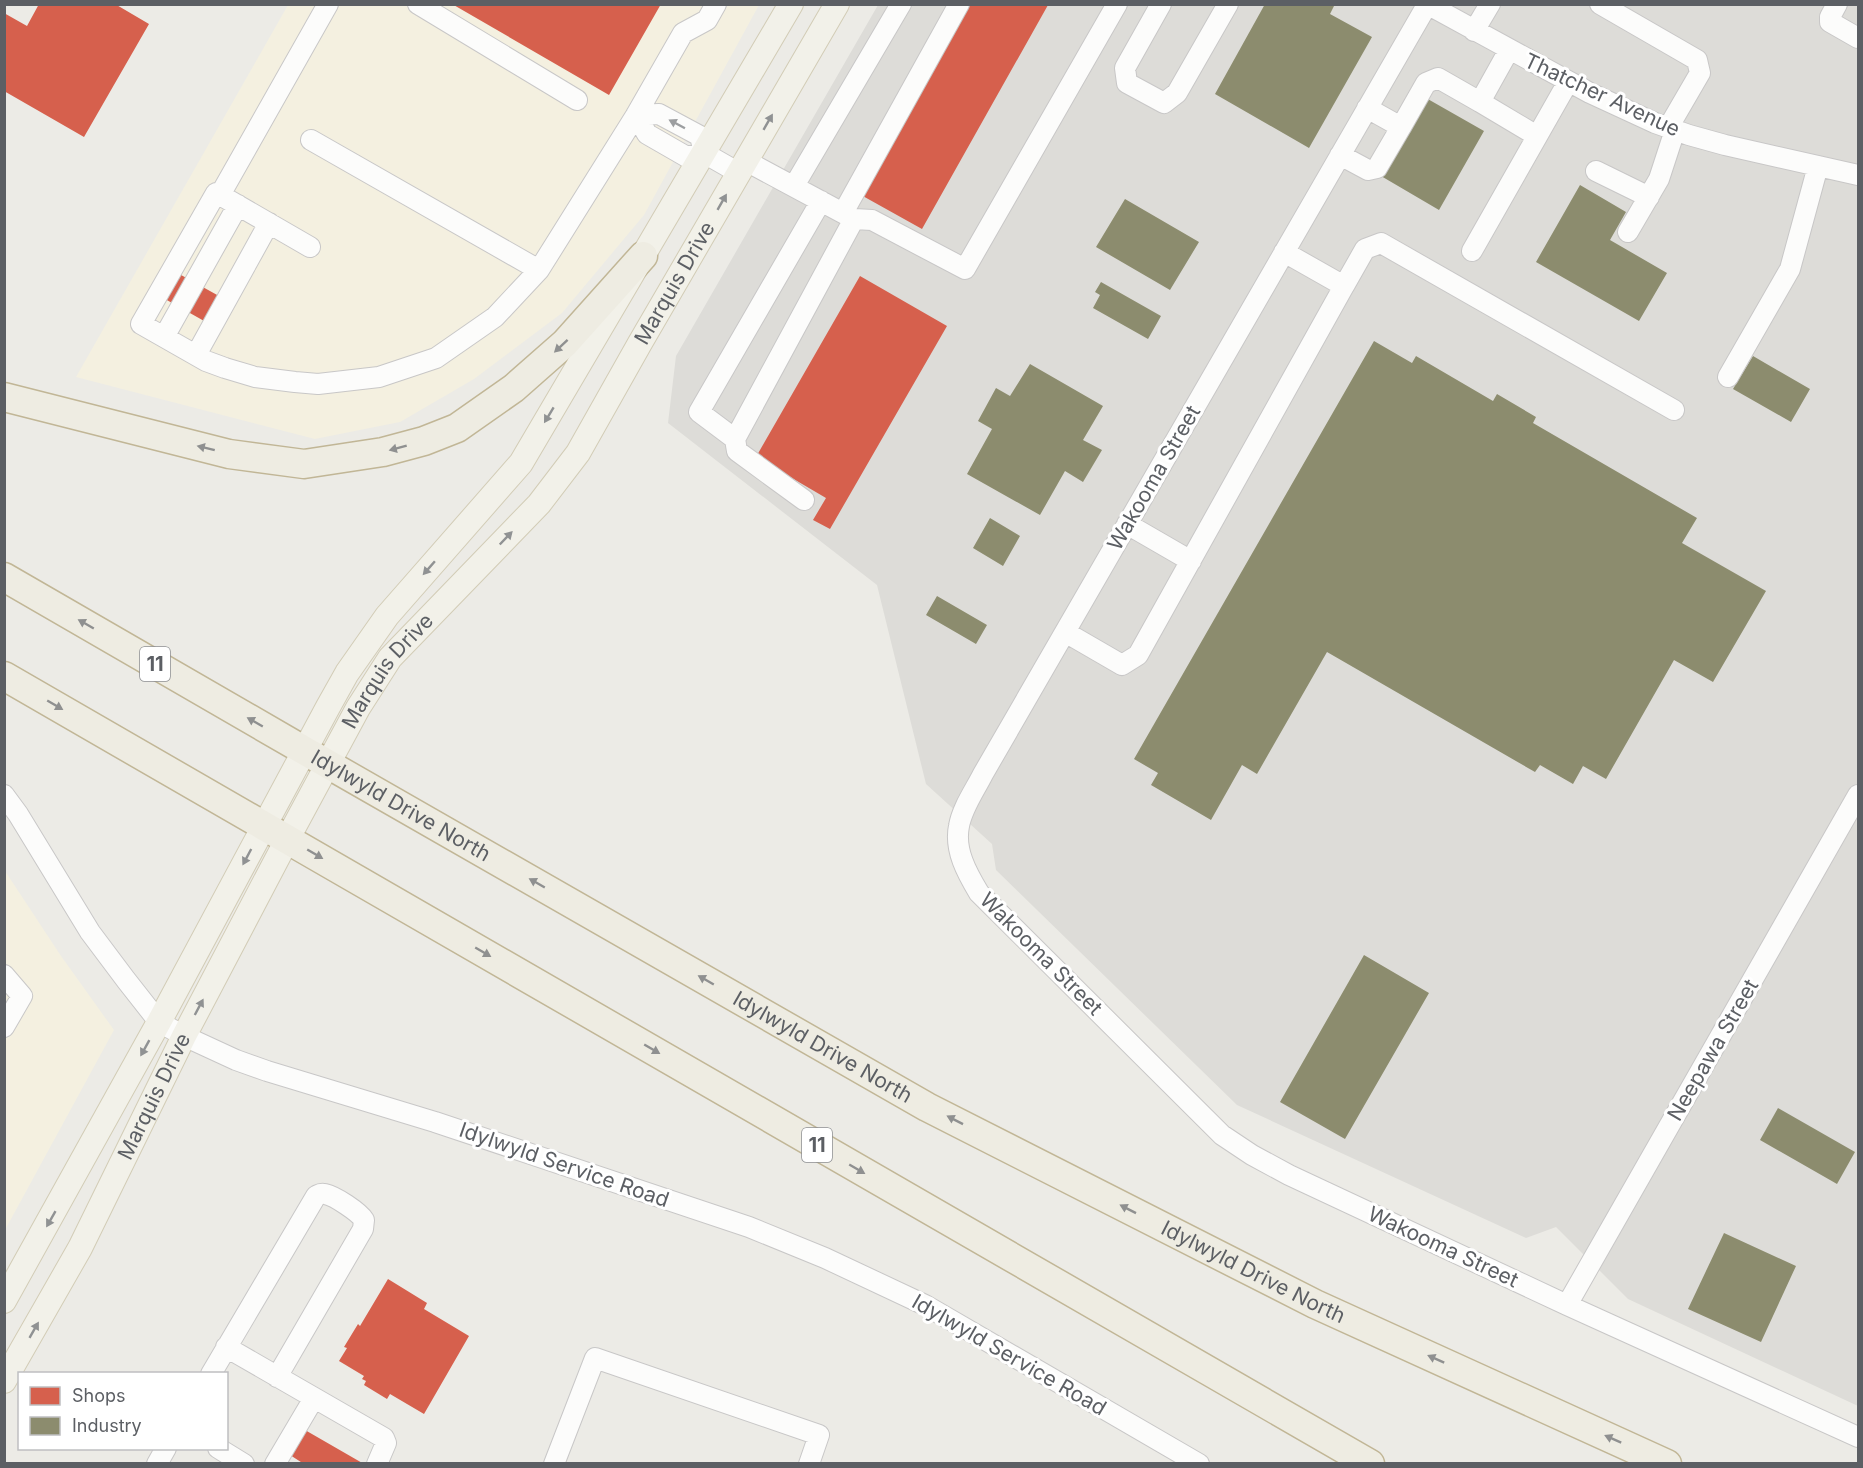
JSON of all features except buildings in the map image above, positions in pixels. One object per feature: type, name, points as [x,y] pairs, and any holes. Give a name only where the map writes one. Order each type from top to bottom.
[{"type":"highway","points":[[4,397],[229,454],[304,464],[383,452],[424,441],[457,428],[514,388],[565,344],[643,256]]},
{"type":"highway","name":"Idylwyld Drive North","points":[[4,577],[927,1107],[1315,1304],[1667,1464]]},
{"type":"highway","name":"11","points":[[4,676],[1371,1464]]},
{"type":"main road","name":"Marquis Drive","points":[[317,757],[328,707],[347,674],[387,616],[521,463],[790,4]]},
{"type":"main road","name":"Marquis Drive","points":[[4,1301],[159,1022],[276,831],[317,757],[390,658],[539,504],[578,453],[837,4]]},
{"type":"main road","name":"Marquis Drive","points":[[4,1381],[80,1248],[184,1036],[276,831]]},
{"type":"street","points":[[174,342],[243,208],[328,4]]},
{"type":"street","points":[[418,4],[577,100]]},
{"type":"street","points":[[174,342],[225,368],[255,377],[318,384],[379,377],[436,358],[495,317],[539,270],[636,115],[683,33],[707,20],[716,4]]},
{"type":"street","points":[[794,186],[901,4]]},
{"type":"street","points":[[804,500],[737,451],[735,439],[848,216],[960,4]]},
{"type":"street","points":[[636,115],[659,114],[700,136],[704,153],[794,186],[848,216],[872,220],[965,269],[1117,4]]},
{"type":"street","points":[[1161,4],[1125,68],[1127,83],[1164,103],[1177,93],[1228,4]]},
{"type":"street","name":"Thatcher Avenue","points":[[1427,4],[1568,82],[1672,129],[1725,145],[1858,175]]},
{"type":"street","name":"Wakooma Street","points":[[1427,4],[969,800],[958,826],[959,853],[968,876],[979,893],[1222,1135],[1252,1155],[1567,1305],[1858,1437]]},
{"type":"street","points":[[1474,31],[1490,4]]},
{"type":"street","points":[[1600,4],[1696,60],[1700,73],[1672,129],[1659,179],[1628,232]]},
{"type":"street","points":[[1837,4],[1830,17],[1830,22],[1858,38]]},
{"type":"street","points":[[1480,102],[1509,50]]},
{"type":"street","points":[[1340,155],[1368,170],[1377,168],[1426,83],[1437,78],[1538,136]]},
{"type":"street","points":[[1472,251],[1568,82]]},
{"type":"street","points":[[1367,108],[1401,127]]},
{"type":"street","points":[[312,140],[539,270]]},
{"type":"street","points":[[1728,377],[1790,268],[1818,166]]},
{"type":"street","points":[[1596,171],[1648,197]]},
{"type":"street","points":[[735,439],[699,412],[821,201]]},
{"type":"street","points":[[243,208],[310,247]]},
{"type":"street","points":[[174,342],[243,208]]},
{"type":"street","points":[[1065,632],[1122,665],[1138,655],[1365,249],[1381,243],[1674,410]]},
{"type":"street","points":[[1284,252],[1344,286]]},
{"type":"street","points":[[1127,525],[1191,561]]},
{"type":"street","name":"Idylwyld Service Road","points":[[4,795],[90,932],[159,1022],[184,1036],[236,1060],[267,1071],[435,1122],[749,1227],[825,1258],[925,1305],[1199,1464]]},
{"type":"street","name":"Neepawa Street","points":[[1567,1305],[1858,795]]},
{"type":"street","points":[[4,975],[22,996],[4,1027]]},
{"type":"street","points":[[212,1372],[316,1197],[321,1193],[328,1194],[360,1214],[364,1220],[363,1229],[277,1377]]},
{"type":"street","points":[[226,1347],[384,1438],[385,1450],[377,1464]]},
{"type":"street","points":[[554,1464],[595,1358],[819,1435],[809,1464]]},
{"type":"street","points":[[275,1464],[314,1398]]},
{"type":"street","points":[[158,1464],[165,1450]]},
{"type":"street","points":[[220,1450],[244,1464]]},
{"type":"shaded area","points":[[288,5],[759,5],[644,215],[562,313],[474,379],[400,422],[315,439],[76,377]]},
{"type":"shaded area","points":[[878,5],[1858,5],[1858,1406],[1628,1299],[1556,1227],[1526,1238],[1237,1105],[996,870],[992,844],[926,784],[877,585],[668,423],[676,356]]},
{"type":"shaded area","points":[[5,871],[61,956],[114,1030],[5,1230]]}]
